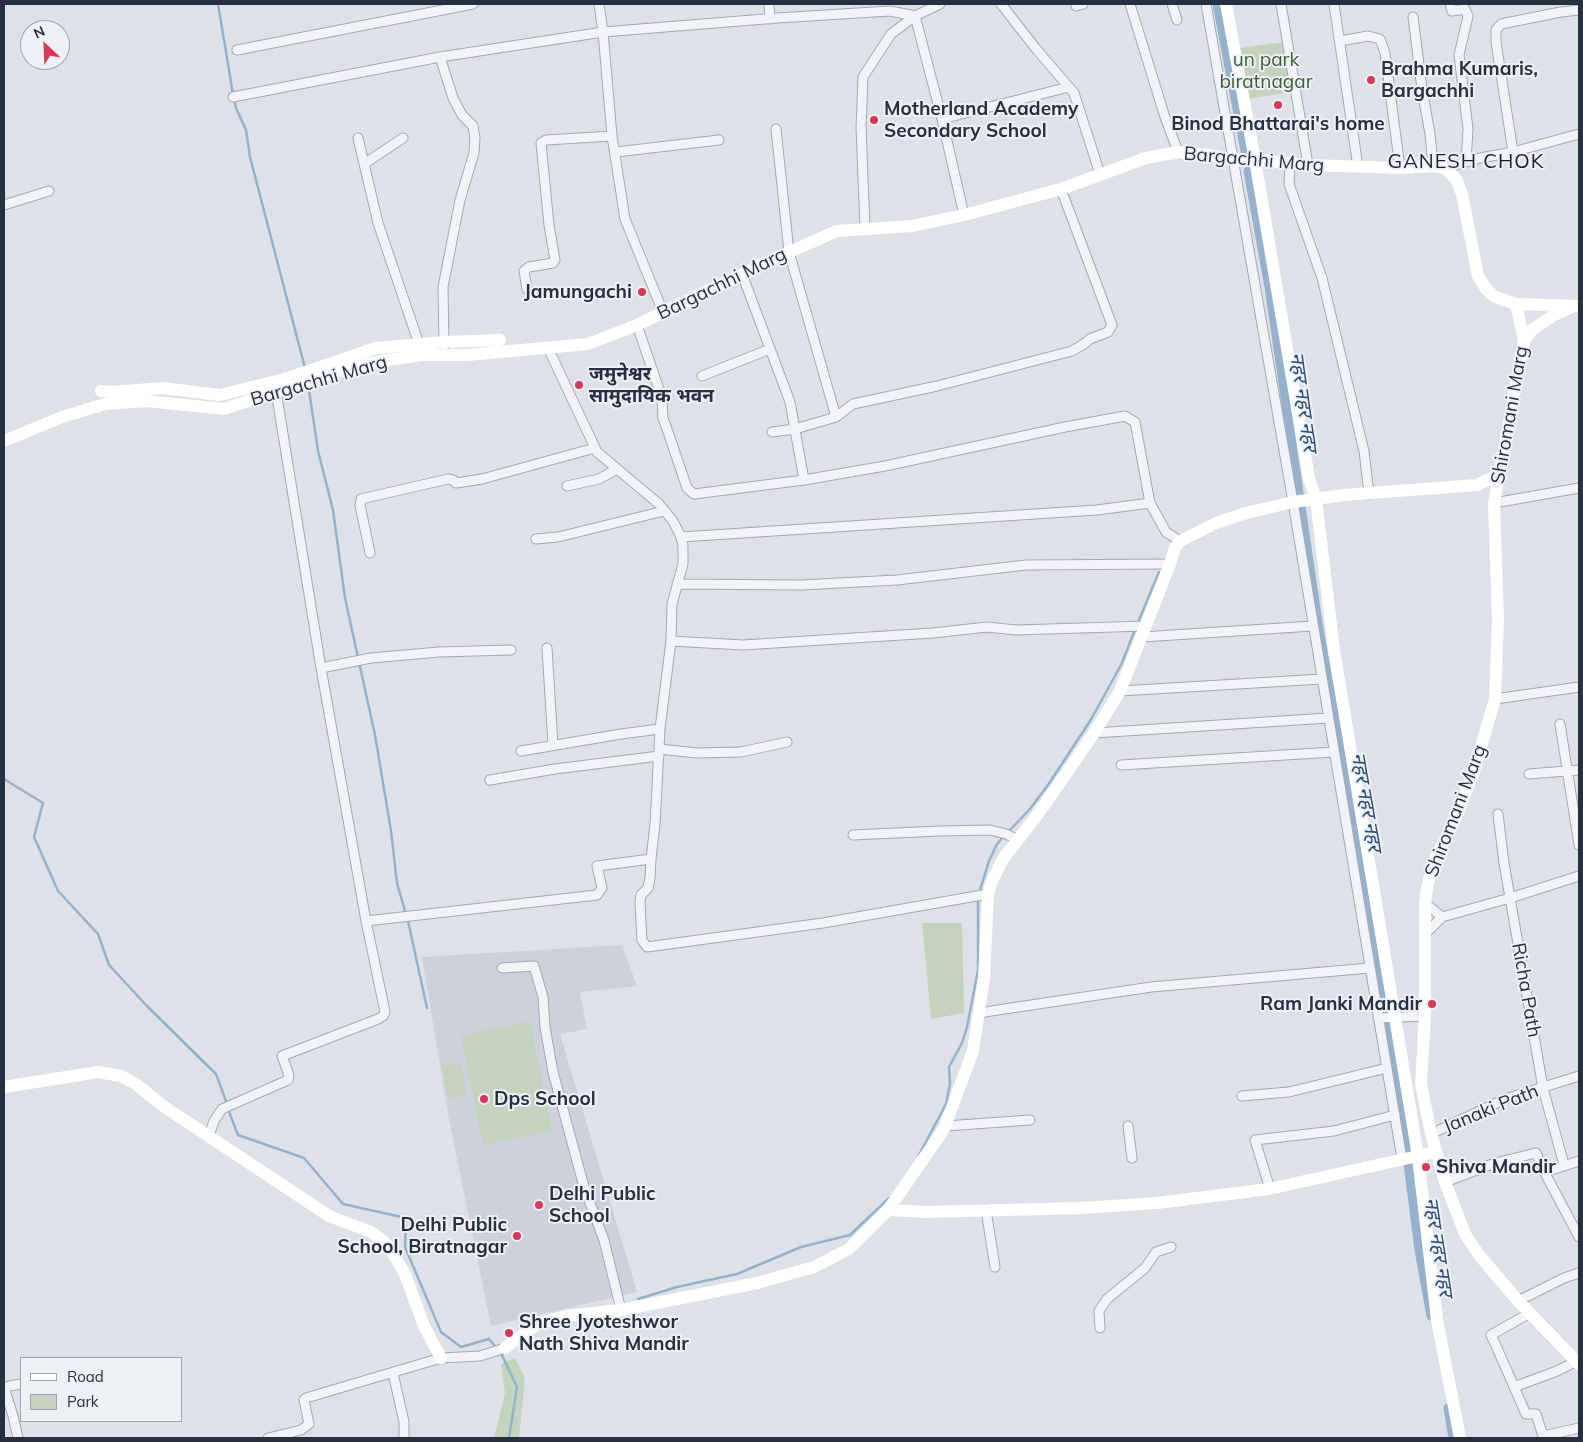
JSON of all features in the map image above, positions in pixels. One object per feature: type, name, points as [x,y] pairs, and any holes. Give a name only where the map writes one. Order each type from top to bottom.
[{"type":"street","points":[[236,50],[473,4]]},
{"type":"street","points":[[599,4],[612,136],[616,152],[624,219],[663,312]]},
{"type":"street","points":[[769,4],[770,18]]},
{"type":"street","points":[[865,228],[861,127],[863,78],[892,34],[915,16],[940,4]]},
{"type":"street","points":[[1001,4],[1074,93],[1100,174]]},
{"type":"street","points":[[1130,4],[1164,114],[1178,152]]},
{"type":"street","points":[[1172,4],[1177,20]]},
{"type":"street","points":[[1206,4],[1244,160],[1309,478],[1303,501],[1313,626],[1395,1115],[1409,1158]]},
{"type":"street","points":[[1226,4],[1244,160],[1303,501],[1334,650],[1395,1018],[1409,1158],[1460,1438]]},
{"type":"street","points":[[1281,4],[1308,165]]},
{"type":"street","points":[[1334,4],[1358,167]]},
{"type":"street","points":[[1450,4],[1452,10],[1465,10],[1468,16],[1459,55],[1468,129],[1466,162]]},
{"type":"street","points":[[1513,152],[1496,42],[1496,30],[1501,24],[1579,10]]},
{"type":"street","points":[[233,97],[440,57],[603,32],[770,18],[890,11],[915,16]]},
{"type":"street","points":[[915,16],[942,119],[964,215]]},
{"type":"street","points":[[1413,17],[1430,134],[1439,167],[1456,179],[1462,194],[1478,276],[1486,289],[1495,297],[1516,304],[1576,306]]},
{"type":"street","points":[[1340,41],[1368,36],[1380,39],[1385,53],[1400,168]]},
{"type":"street","points":[[440,57],[453,98],[462,115],[473,126],[475,138],[474,154],[460,200],[443,287],[444,348],[500,340]]},
{"type":"street","points":[[942,119],[1069,87]]},
{"type":"street","points":[[776,129],[789,252],[836,417]]},
{"type":"street","points":[[1439,167],[1513,152],[1579,134]]},
{"type":"street","points":[[527,289],[524,271],[529,267],[553,263],[555,260],[549,225],[541,143],[546,140],[612,136]]},
{"type":"street","points":[[101,391],[114,392],[162,388],[220,395],[285,379],[376,348],[421,349],[378,223],[358,138]]},
{"type":"street","points":[[364,164],[404,138]]},
{"type":"street","points":[[616,152],[719,140]]},
{"type":"street","name":"Bargachhi Marg","points":[[4,441],[62,417],[105,404],[146,401],[224,409],[339,371],[421,349],[444,348],[467,354],[588,344],[637,325],[837,231],[912,226],[964,215],[1061,189],[1146,158],[1178,152],[1308,165],[1400,168],[1439,167]]},
{"type":"street","points":[[1290,163],[1289,184],[1322,278],[1364,451],[1369,494]]},
{"type":"street","points":[[772,432],[795,429],[836,417],[853,404],[937,386],[1072,350],[1110,330],[1112,325],[1061,189]]},
{"type":"street","points":[[4,205],[49,191]]},
{"type":"street","points":[[742,274],[790,402],[804,480]]},
{"type":"street","name":"Shiromani Marg","points":[[1516,304],[1524,341],[1494,502],[1498,619],[1495,699],[1474,771],[1455,820],[1432,863],[1425,903],[1425,1016],[1421,1084],[1436,1152],[1445,1182],[1465,1234],[1479,1255],[1518,1301],[1578,1362]]},
{"type":"street","points":[[1524,341],[1533,329],[1554,316],[1576,306]]},
{"type":"street","points":[[637,325],[662,398],[667,429],[687,488],[694,494],[804,480],[885,466],[1125,416],[1135,422],[1150,503],[1166,532],[1180,541]]},
{"type":"street","points":[[548,348],[595,448],[664,511],[673,521],[681,537],[684,556],[672,604],[670,641],[660,729],[649,883],[648,888],[641,895],[640,902],[642,940],[647,947],[824,923],[988,894]]},
{"type":"street","points":[[702,376],[770,349]]},
{"type":"street","points":[[209,1136],[214,1121],[222,1109],[288,1080],[289,1075],[282,1056],[383,1016],[385,1012],[366,920],[321,668],[276,391]]},
{"type":"street","points":[[370,554],[360,505],[361,499],[448,480],[453,480],[456,484],[482,479],[595,448]]},
{"type":"street","points":[[567,486],[599,478],[617,469]]},
{"type":"street","points":[[268,1438],[301,1430],[309,1424],[304,1400],[306,1398],[441,1358],[465,1358],[500,1350],[537,1324],[566,1316],[621,1310],[757,1283],[814,1267],[849,1248],[888,1210],[946,1126],[973,1051],[984,978],[988,894],[992,881],[1003,859],[1041,810],[1094,733],[1120,691],[1175,548],[1180,541],[1216,523],[1246,513],[1303,501],[1477,485],[1500,474]]},
{"type":"street","points":[[1477,485],[1494,502],[1579,488]]},
{"type":"street","points":[[681,537],[1097,510],[1150,503]]},
{"type":"street","points":[[536,539],[558,537],[664,511]]},
{"type":"street","points":[[677,584],[801,585],[897,580],[1026,565],[1170,564]]},
{"type":"street","points":[[670,641],[743,645],[933,633],[987,627],[1016,630],[1144,632],[1313,626]]},
{"type":"street","points":[[547,648],[553,745]]},
{"type":"street","points":[[321,668],[371,658],[440,652],[511,650]]},
{"type":"street","points":[[1120,691],[1322,679]]},
{"type":"street","points":[[1495,699],[1579,688]]},
{"type":"street","points":[[1094,733],[1328,718]]},
{"type":"street","points":[[1560,724],[1579,846]]},
{"type":"street","points":[[521,751],[660,729]]},
{"type":"street","points":[[490,780],[659,752],[741,752],[787,742]]},
{"type":"street","points":[[1122,765],[1334,752]]},
{"type":"street","points":[[1529,774],[1579,770]]},
{"type":"street","name":"Richa Path","points":[[1498,814],[1510,898],[1543,1088],[1564,1164]]},
{"type":"street","points":[[853,835],[990,830],[1006,834],[1018,840]]},
{"type":"street","points":[[366,920],[597,895],[602,888],[597,866],[651,860]]},
{"type":"street","points":[[1425,934],[1442,916],[1510,898],[1579,876]]},
{"type":"street","points":[[1425,903],[1442,916]]},
{"type":"street","points":[[502,968],[534,966],[543,997],[545,1027],[553,1072],[584,1187],[604,1240],[621,1310]]},
{"type":"street","points":[[978,1012],[1151,986],[1370,968]]},
{"type":"street","points":[[1378,1018],[1425,1016]]},
{"type":"street","points":[[1242,1096],[1289,1092],[1387,1068]]},
{"type":"street","points":[[4,1087],[98,1072],[121,1076],[136,1084],[163,1106],[329,1216],[371,1232],[382,1240],[389,1247],[405,1274],[424,1326],[441,1358]]},
{"type":"street","name":"Janaki Path","points":[[1431,1134],[1505,1099],[1579,1076]]},
{"type":"street","points":[[1270,1189],[1254,1140],[1334,1130],[1395,1115]]},
{"type":"street","points":[[946,1126],[1030,1120]]},
{"type":"street","points":[[1128,1126],[1132,1158]]},
{"type":"street","points":[[888,1210],[911,1213],[1082,1208],[1157,1203],[1270,1189],[1436,1152]]},
{"type":"street","points":[[1445,1182],[1495,1163],[1536,1153],[1579,1237]]},
{"type":"street","points":[[1545,1172],[1564,1164],[1579,1161]]},
{"type":"street","points":[[986,1210],[995,1267]]},
{"type":"street","points":[[1100,1328],[1099,1311],[1106,1299],[1145,1268],[1156,1252],[1171,1247]]},
{"type":"street","points":[[1518,1301],[1564,1278],[1579,1273]]},
{"type":"street","points":[[1530,1314],[1491,1335],[1526,1414],[1536,1414],[1543,1436],[1579,1428]]},
{"type":"street","points":[[1514,1387],[1578,1362]]},
{"type":"street","points":[[393,1373],[404,1422],[404,1438]]},
{"type":"street","points":[[18,1438],[4,1387],[20,1384]]},
{"type":"shaded area","name":"Delhi Public School","points":[[622,945],[637,986],[580,992],[587,1029],[560,1034],[637,1292],[491,1326],[449,1119],[422,957]]},
{"type":"green space","name":"un park biratnagar","points":[[1284,42],[1291,92],[1248,99],[1240,48]]},
{"type":"green space","points":[[922,923],[962,923],[964,1013],[931,1019]]},
{"type":"green space","points":[[530,1021],[552,1131],[483,1145],[461,1036]]},
{"type":"green space","points":[[460,1062],[467,1095],[448,1098],[442,1065]]},
{"type":"green space","points":[[515,1358],[525,1378],[519,1438],[494,1438],[505,1393],[501,1364]]},
{"type":"waterway","points":[[218,4],[233,94]]},
{"type":"waterway","name":"नहर नहर नहर","points":[[1217,4],[1245,151]]},
{"type":"waterway","points":[[234,98],[236,108],[246,130],[250,157],[305,368]]},
{"type":"waterway","name":"नहर नहर नहर","points":[[1248,171],[1269,287],[1318,623],[1361,864],[1402,1116],[1419,1250],[1431,1316]]},
{"type":"waterway","points":[[309,390],[318,451],[333,510],[345,598],[375,735],[391,831],[397,883],[405,911]]},
{"type":"waterway","points":[[1139,620],[1159,572]]},
{"type":"waterway","points":[[1008,832],[1029,810],[1048,785],[1090,721],[1121,665],[1135,630]]},
{"type":"waterway","points":[[4,779],[43,803],[34,837],[58,891],[98,934],[109,965],[147,1006],[216,1074],[227,1104]]},
{"type":"waterway","points":[[980,890],[989,861],[997,844],[1004,836]]},
{"type":"waterway","points":[[919,1155],[946,1104],[950,1084],[949,1067],[962,1043],[967,1027],[978,970],[978,899]]},
{"type":"waterway","points":[[408,921],[427,1008]]},
{"type":"waterway","points":[[228,1109],[238,1135],[304,1158],[343,1204],[406,1218],[405,1247],[441,1332],[461,1347],[489,1339],[501,1353],[517,1387],[509,1438]]},
{"type":"waterway","points":[[638,1299],[677,1287],[737,1274],[801,1247],[850,1235],[889,1198]]},
{"type":"waterway","name":"नहर नहर नहर","points":[[1448,1408],[1453,1438]]},
{"type":"place","name":"Brahma Kumaris, Bargachhi","points":[[1371,80]]},
{"type":"place","name":"Binod Bhattarai's home","points":[[1278,105]]},
{"type":"place","name":"Motherland Academy Secondary School","points":[[874,120]]},
{"type":"place","name":"Jamungachi","points":[[642,292]]},
{"type":"place","name":"जमुनेश्वर सामुदायिक भवन","points":[[579,385]]},
{"type":"place","name":"Ram Janki Mandir","points":[[1432,1004]]},
{"type":"place","name":"Dps School","points":[[484,1099]]},
{"type":"place","name":"Shiva Mandir","points":[[1426,1167]]},
{"type":"place","name":"Delhi Public School","points":[[539,1205]]},
{"type":"place","name":"Delhi Public School, Biratnagar","points":[[517,1236]]},
{"type":"place","name":"Shree Jyoteshwor Nath Shiva Mandir","points":[[509,1333]]},
{"type":"district","name":"GANESH CHOK","points":[[1466,162]]}]
